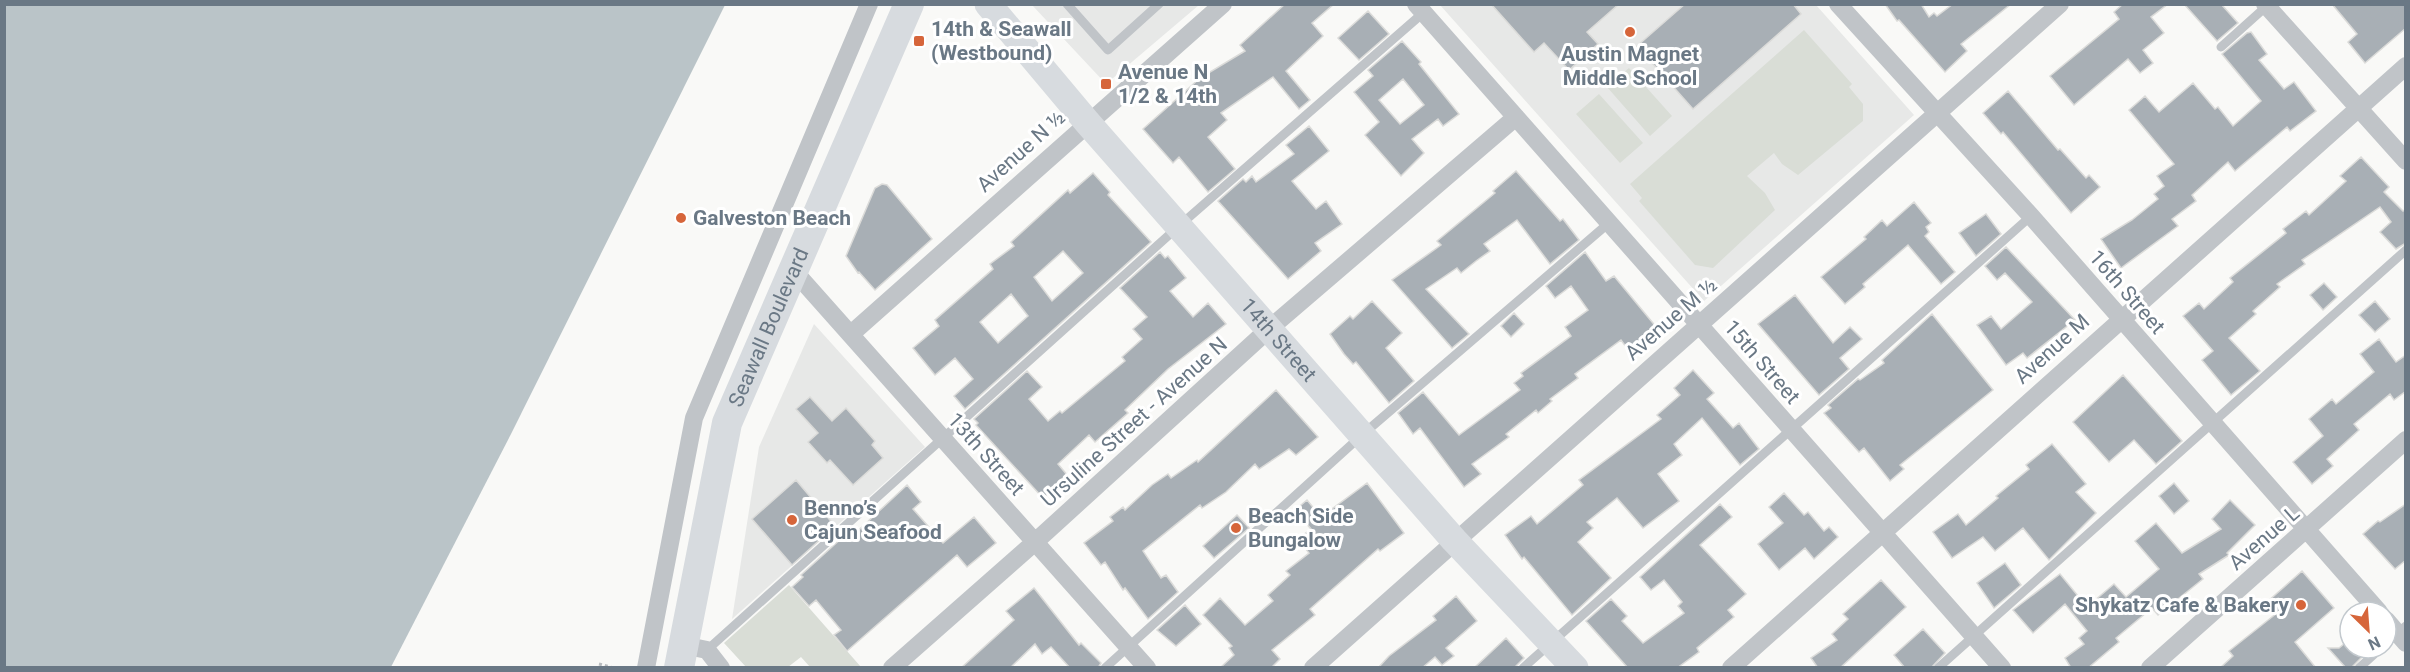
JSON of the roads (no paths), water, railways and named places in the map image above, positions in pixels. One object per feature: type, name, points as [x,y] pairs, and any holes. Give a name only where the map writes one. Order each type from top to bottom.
[{"type":"main road","name":"Seawall Boulevard","points":[[690,654],[727,423],[909,4]]},
{"type":"main road","name":"14th Street","points":[[988,4],[1087,122],[1454,540],[1575,668]]},
{"type":"street","points":[[646,668],[694,418],[869,4]]},
{"type":"street","name":"Avenue N ½","points":[[851,334],[1087,122],[1223,4]]},
{"type":"street","name":"Avenue M ½","points":[[1312,668],[2060,4]]},
{"type":"street","points":[[2267,5],[2356,109],[2406,161]]},
{"type":"street","name":"16th Street","points":[[1846,7],[2368,600]]},
{"type":"street","name":"15th Street","points":[[1420,9],[2002,668]]},
{"type":"street","name":"Avenue M","points":[[1731,668],[2406,66]]},
{"type":"street","name":"Ursuline Street - Avenue N","points":[[892,668],[1269,330],[1516,117]]},
{"type":"street","name":"13th Street","points":[[793,270],[1147,668]]},
{"type":"street","name":"Avenue L","points":[[2150,668],[2406,440]]},
{"type":"street","points":[[690,654],[721,668]]},
{"type":"lane","points":[[1066,4],[1108,50],[1159,4]]},
{"type":"lane","points":[[2221,47],[2267,5]]},
{"type":"lane","points":[[690,654],[944,440],[1420,9]]},
{"type":"lane","points":[[1523,668],[2031,216]]},
{"type":"lane","points":[[1105,668],[1362,435],[1610,222]]},
{"type":"lane","points":[[1938,668],[2406,250]]},
{"type":"place","name":"Austin Magnet Middle School","points":[[1630,32]]},
{"type":"place","name":"14th & Seawall (Westbound)","points":[[919,41]]},
{"type":"place","name":"Avenue N 1/2 & 14th","points":[[1106,84]]},
{"type":"place","name":"Galveston Beach","points":[[681,218]]},
{"type":"place","name":"Benno’s Cajun Seafood","points":[[792,520]]},
{"type":"place","name":"Beach Side Bungalow","points":[[1236,528]]},
{"type":"place","name":"Shykatz Cafe & Bakery","points":[[2301,605]]}]
